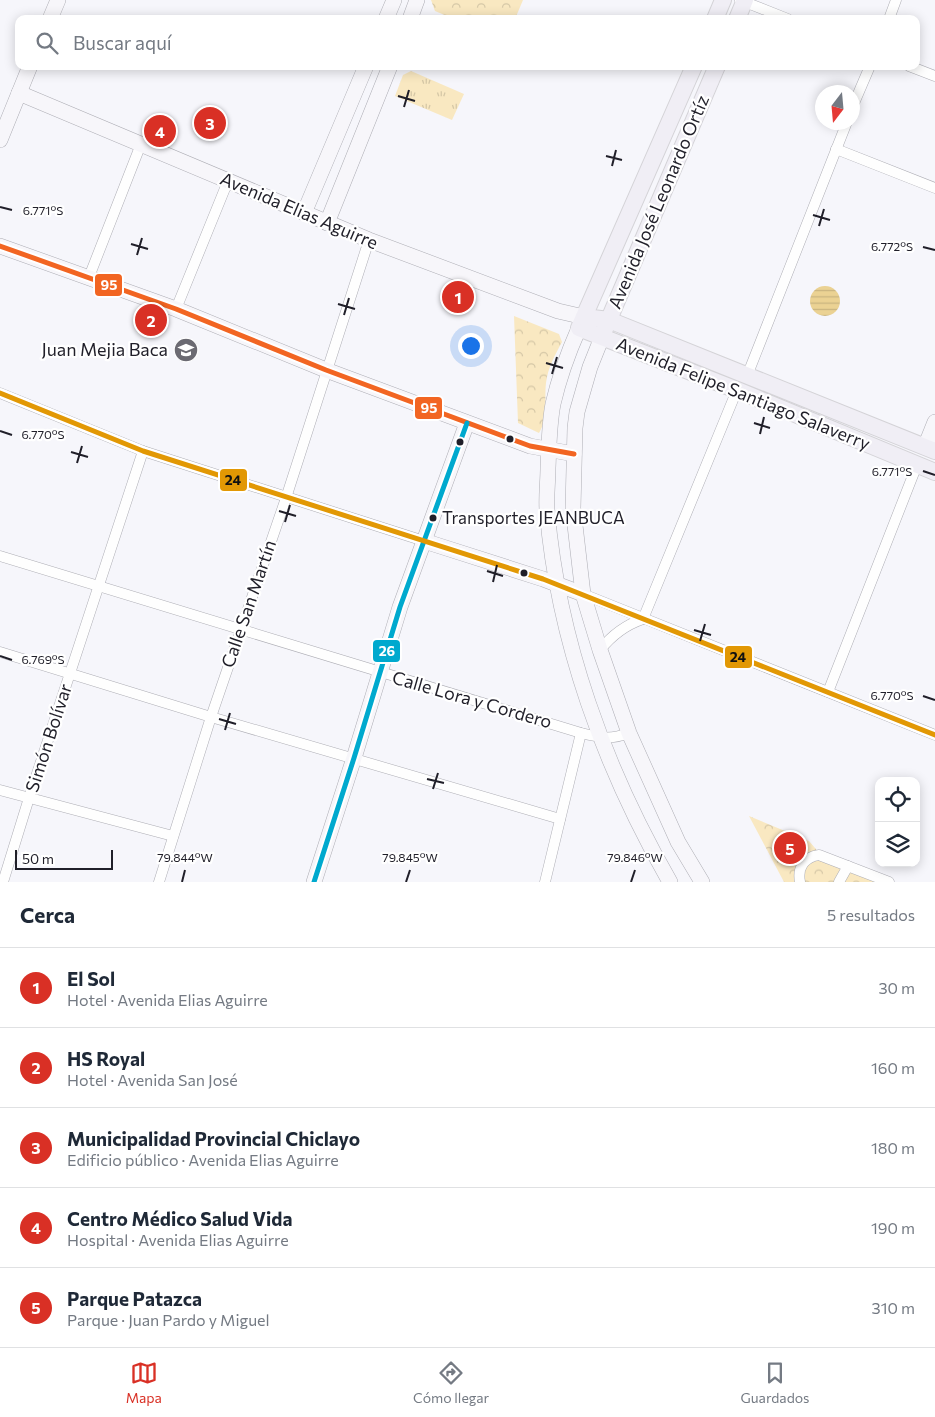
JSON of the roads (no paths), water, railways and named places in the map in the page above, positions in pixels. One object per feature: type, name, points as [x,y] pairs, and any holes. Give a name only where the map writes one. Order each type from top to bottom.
[{"type":"main road","points":[[52,15],[58,0]]},
{"type":"main road","points":[[388,15],[394,0]]},
{"type":"main road","points":[[411,15],[417,0]]},
{"type":"main road","points":[[717,15],[723,0]]},
{"type":"main road","points":[[738,15],[743,1]]},
{"type":"main road","points":[[0,140],[28,70]]},
{"type":"main road","points":[[304,213],[364,70]]},
{"type":"main road","points":[[327,223],[388,70]]},
{"type":"main road","name":"Avenida José Leonardo Ortíz","points":[[581,323],[692,70]]},
{"type":"main road","name":"Avenida José Leonardo Ortíz","points":[[602,337],[715,70]]},
{"type":"main road","name":"Avenida Elias Aguirre","points":[[19,93],[368,240],[558,311],[581,323]]},
{"type":"main road","points":[[0,246],[89,276],[326,370],[530,446],[549,451],[574,454]]},
{"type":"main road","name":"Avenida Felipe Santiago Salaverry","points":[[581,323],[609,320],[930,449]]},
{"type":"main road","points":[[581,323],[566,361],[553,405],[547,508],[556,584],[574,653],[601,738],[632,810],[670,882]]},
{"type":"main road","name":"Avenida Felipe Santiago Salaverry","points":[[581,323],[602,337],[737,390],[935,472]]},
{"type":"main road","points":[[602,337],[590,367],[577,412],[573,508],[583,594],[629,733],[678,842],[702,882]]},
{"type":"main road","points":[[930,449],[935,422]]},
{"type":"main road","points":[[314,882],[400,606],[467,423]]},
{"type":"main road","points":[[424,542],[583,594]]},
{"type":"street","points":[[890,15],[896,0]]},
{"type":"street","points":[[743,1],[778,15]]},
{"type":"street","points":[[860,89],[868,70]]},
{"type":"street","points":[[919,70],[935,76]]},
{"type":"street","points":[[747,376],[844,130]]},
{"type":"street","points":[[89,276],[141,144]]},
{"type":"street","points":[[836,149],[935,188]]},
{"type":"street","points":[[176,309],[228,181]]},
{"type":"street","name":"Calle San Martín","points":[[159,882],[211,717],[286,498],[368,240]]},
{"type":"street","points":[[600,650],[607,641],[624,627],[643,619],[737,390]]},
{"type":"street","points":[[0,393],[143,451],[424,542]]},
{"type":"street","name":"Simón Bolívar","points":[[4,882],[29,798],[143,451]]},
{"type":"street","points":[[828,692],[917,465]]},
{"type":"street","name":"Calle Lora y Cordero","points":[[0,556],[581,733],[601,738],[629,733]]},
{"type":"street","points":[[583,594],[935,735]]},
{"type":"street","points":[[0,652],[211,717],[560,819]]},
{"type":"street","points":[[545,882],[581,733]]},
{"type":"street","points":[[0,790],[173,836]]},
{"type":"street","points":[[800,882],[799,872],[802,865],[813,856],[826,856],[889,882]]},
{"type":"street","points":[[839,882],[848,866]]},
{"type":"place","name":"Municipalidad Provincial Chiclayo","points":[[210,123]]},
{"type":"place","name":"Centro Médico Salud Vida","points":[[160,131]]},
{"type":"place","name":"El Sol","points":[[458,297]]},
{"type":"place","name":"HS Royal","points":[[151,320]]},
{"type":"place","name":"Juan Mejia Baca","points":[[186,350]]},
{"type":"place","name":"Transportes JEANBUCA","points":[[433,518]]},
{"type":"place","name":"Parque Patazca","points":[[790,848]]}]
